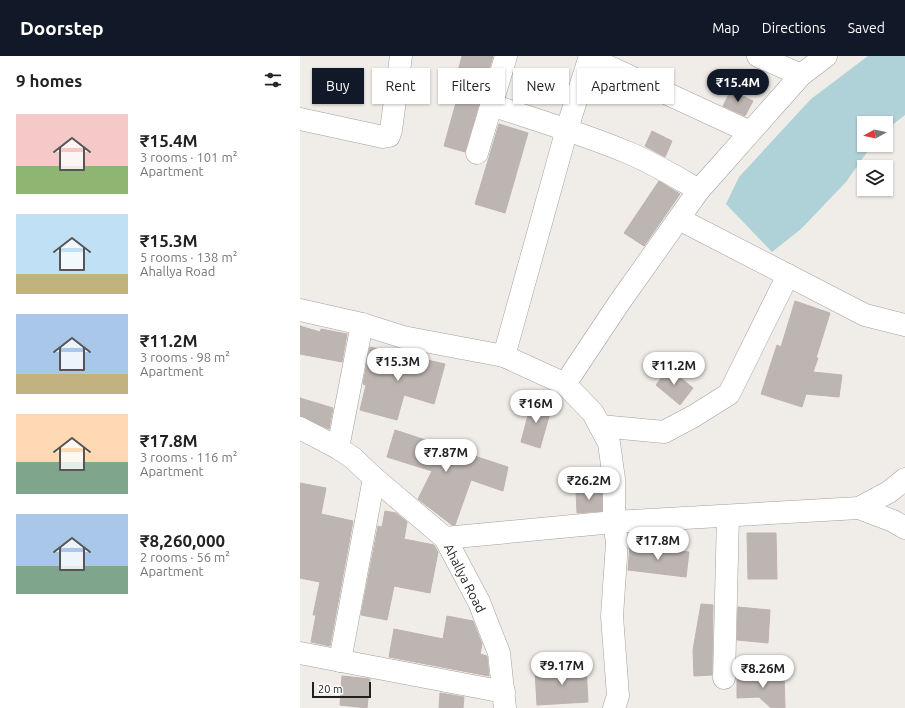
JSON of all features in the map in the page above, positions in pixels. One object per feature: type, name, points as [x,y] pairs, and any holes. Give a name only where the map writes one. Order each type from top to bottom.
[{"type":"street","points":[[300,119],[383,137],[389,136],[392,130],[401,56]]},
{"type":"street","points":[[477,153],[506,56]]},
{"type":"street","points":[[758,56],[801,75]]},
{"type":"street","points":[[565,384],[619,303],[699,190],[801,75],[826,56]]},
{"type":"street","points":[[504,356],[567,129],[590,57],[750,132]]},
{"type":"street","points":[[491,105],[567,129],[630,153],[661,168],[699,190]]},
{"type":"street","points":[[678,219],[865,315],[905,325]]},
{"type":"street","points":[[600,426],[664,432],[694,416],[729,394],[788,275]]},
{"type":"street","points":[[300,310],[362,324],[403,337],[504,356],[565,384],[593,413],[609,443],[614,479],[614,522],[617,543],[612,616],[618,696],[614,708]]},
{"type":"street","points":[[338,448],[362,324]]},
{"type":"street","name":"Ahallya Road","points":[[300,428],[338,448],[353,458],[374,478],[445,538],[479,602],[499,653],[504,700]]},
{"type":"street","points":[[340,661],[374,478]]},
{"type":"street","points":[[859,508],[888,492],[905,479]]},
{"type":"street","points":[[445,538],[614,522],[859,508],[894,521],[905,528]]},
{"type":"street","points":[[724,678],[728,516]]},
{"type":"street","points":[[300,653],[504,700]]},
{"type":"water","points":[[868,56],[905,56],[905,115],[893,124],[893,116],[857,116],[857,152],[867,152],[861,160],[857,160],[857,166],[846,182],[801,229],[772,252],[726,204],[739,177],[811,99]]},
{"type":"building","points":[[462,56],[493,56],[490,68],[459,68]]},
{"type":"building","points":[[731,90],[753,101],[745,116],[723,106]]},
{"type":"building","points":[[456,104],[479,104],[465,152],[444,146]]},
{"type":"building","points":[[499,124],[528,133],[505,213],[475,204]]},
{"type":"building","points":[[652,131],[672,141],[665,157],[645,146]]},
{"type":"building","points":[[659,181],[680,194],[644,246],[624,233]]},
{"type":"building","points":[[795,301],[830,313],[813,372],[842,375],[839,397],[806,394],[802,407],[761,394],[777,345],[781,347]]},
{"type":"building","points":[[300,326],[320,332],[321,329],[347,334],[342,362],[300,354]]},
{"type":"building","points":[[370,347],[445,364],[434,404],[404,395],[397,420],[360,410],[366,385],[363,384]]},
{"type":"building","points":[[669,368],[693,388],[680,405],[656,385]]},
{"type":"building","points":[[300,398],[333,408],[329,429],[300,416]]},
{"type":"building","points":[[532,400],[552,406],[540,448],[521,442]]},
{"type":"building","points":[[395,430],[508,467],[503,491],[471,480],[455,525],[452,525],[418,499],[432,471],[387,457]]},
{"type":"building","points":[[300,483],[326,488],[321,514],[353,521],[330,646],[311,642],[316,615],[313,615],[320,582],[300,578]]},
{"type":"building","points":[[602,489],[602,511],[577,513],[576,490]]},
{"type":"building","points":[[385,511],[396,513],[407,522],[404,539],[434,545],[438,552],[430,593],[394,586],[387,620],[361,615],[378,526],[382,527]]},
{"type":"building","points":[[747,533],[776,533],[777,579],[748,579]]},
{"type":"building","points":[[630,545],[689,552],[686,577],[628,570]]},
{"type":"building","points":[[701,604],[713,605],[712,675],[694,676],[693,650]]},
{"type":"building","points":[[738,607],[770,610],[768,643],[737,640]]},
{"type":"building","points":[[447,616],[473,621],[482,644],[480,654],[487,656],[489,676],[389,657],[394,629],[443,639]]},
{"type":"building","points":[[586,666],[588,702],[537,705],[535,670]]},
{"type":"building","points":[[784,674],[785,708],[771,708],[759,697],[737,698],[737,677]]},
{"type":"building","points":[[342,676],[370,679],[367,708],[340,705]]},
{"type":"building","points":[[440,693],[464,697],[463,708],[439,708]]}]
